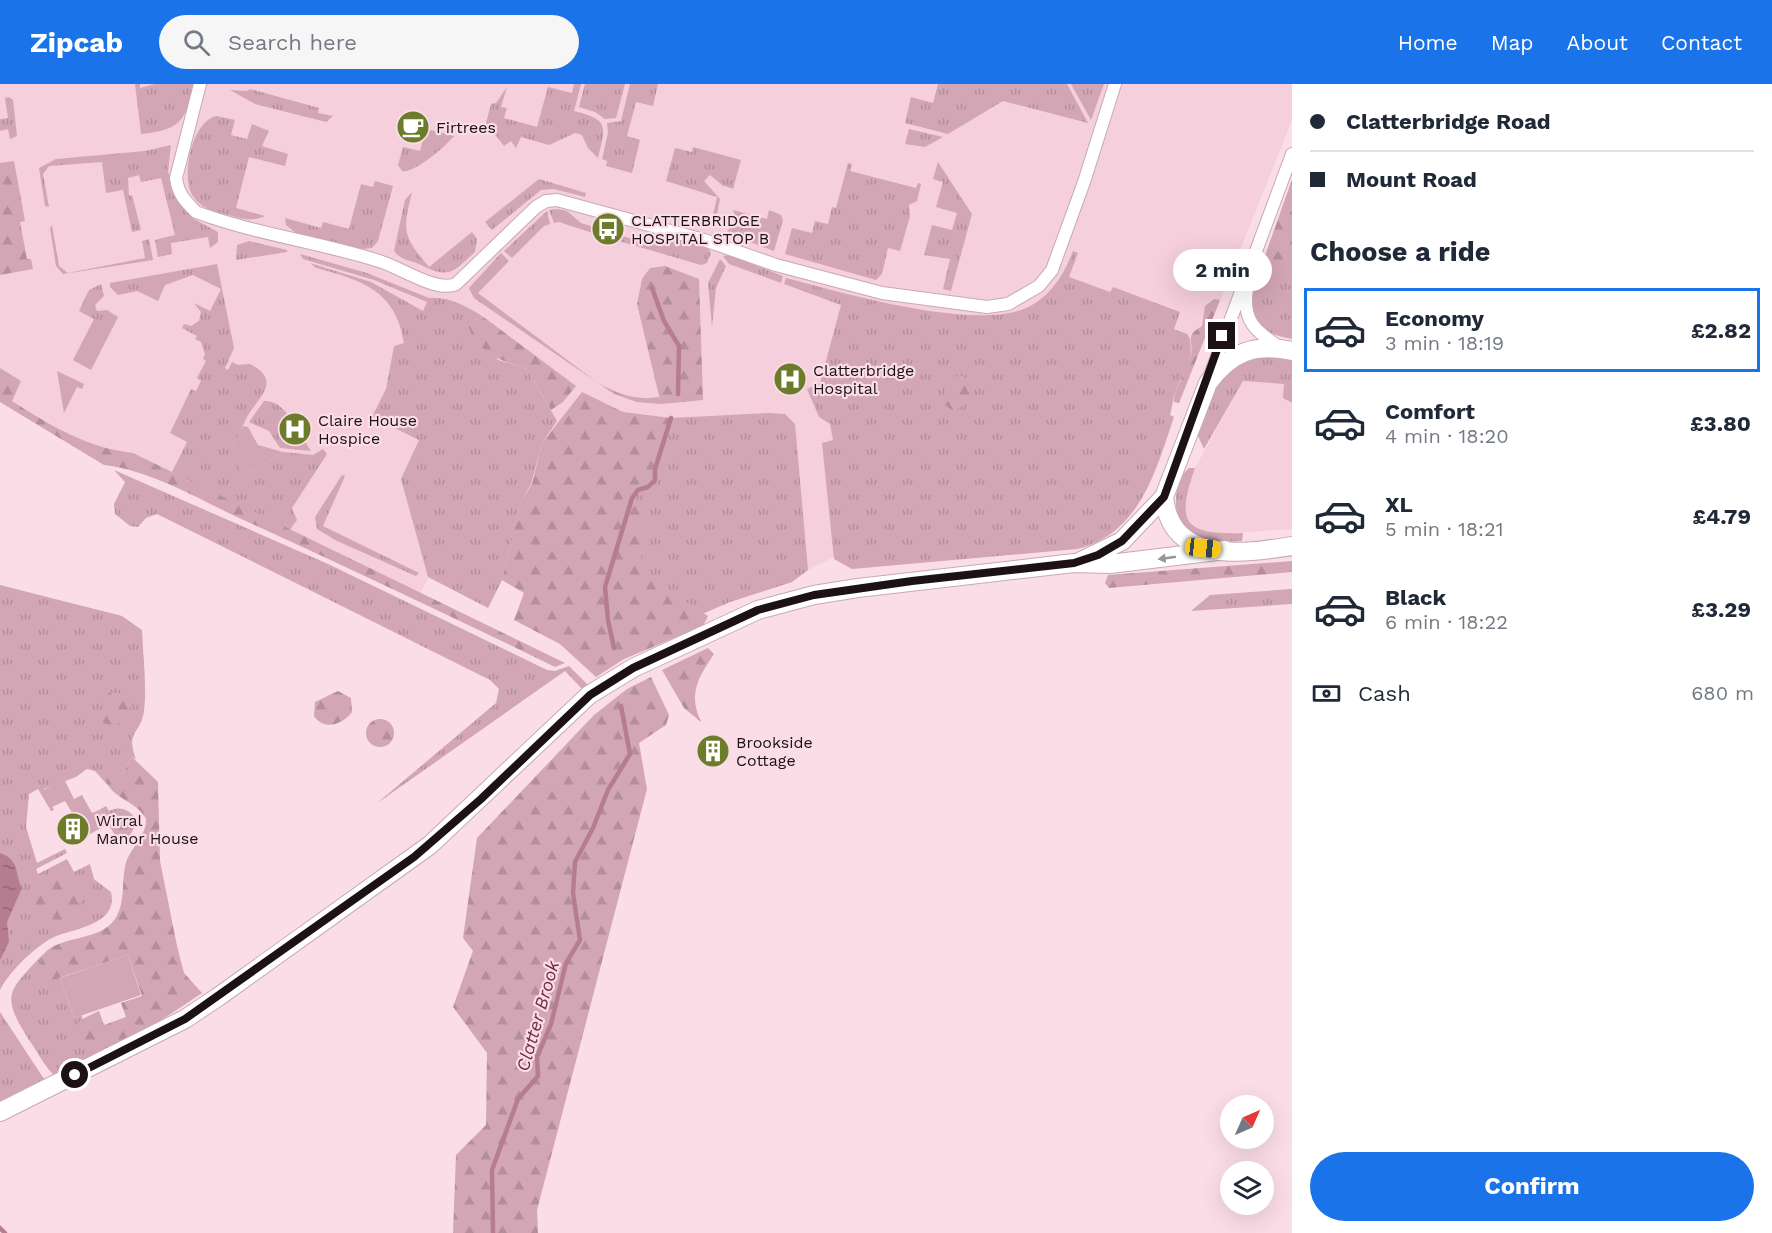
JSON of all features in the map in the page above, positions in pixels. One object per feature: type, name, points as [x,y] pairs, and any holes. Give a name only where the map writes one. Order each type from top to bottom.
[{"type":"main road","points":[[1074,563],[1098,555],[1122,541],[1164,497],[1208,383],[1230,359],[1249,350],[1263,347],[1287,350]]},
{"type":"main road","points":[[1164,497],[1166,514],[1180,537],[1203,548],[1225,550]]},
{"type":"main road","points":[[0,1112],[185,1019],[430,845],[590,695],[633,668],[758,610],[814,595],[929,579],[1074,563],[1110,564],[1225,550],[1292,546]]},
{"type":"street","points":[[200,84],[176,178],[178,189],[184,200],[196,212],[218,220],[380,261],[439,286],[449,287],[456,284],[536,207],[546,201],[557,200],[704,240],[776,265],[851,286],[882,293],[987,307],[1008,304],[1025,296],[1039,286],[1052,270],[1067,233],[1114,84]]},
{"type":"street","points":[[1208,383],[1215,356],[1292,154]]},
{"type":"street","points":[[1250,267],[1244,304],[1249,321],[1261,335],[1287,350]]},
{"type":"shaded area","name":"Clatterbridge Hospital","points":[[0,84],[1292,84],[1292,120],[1179,403],[1174,402],[1170,415],[1174,417],[842,553],[808,570],[792,582],[730,602],[665,630],[596,677],[560,644],[514,620],[524,593],[502,580],[488,608],[429,577],[419,595],[133,454],[114,451],[75,438],[0,394]]},
{"type":"shaded area","points":[[1243,381],[1285,384],[1288,402],[1292,403],[1292,529],[1216,534],[1201,531],[1190,522],[1184,510],[1185,497],[1195,468]]},
{"type":"green space","points":[[135,84],[140,84],[140,88],[155,84],[195,84],[195,88],[187,109],[178,123],[164,130],[141,134]]},
{"type":"green space","points":[[574,84],[581,84],[574,111],[594,118],[602,126],[603,138],[598,158],[588,148],[582,135],[575,133],[549,145],[521,137],[516,148],[511,141],[504,146],[486,123],[491,104],[496,103],[507,87],[501,107],[507,108],[504,118],[537,127],[548,87],[572,93]]},
{"type":"green space","points":[[585,84],[625,84],[616,118],[605,119],[595,112],[579,107]]},
{"type":"green space","points":[[630,84],[658,84],[653,106],[636,102],[627,136],[640,140],[632,173],[606,166],[607,161],[602,159],[608,133],[607,123],[621,121]]},
{"type":"green space","points":[[938,84],[1067,84],[1088,123],[1003,101],[948,134],[905,123],[911,97],[933,103]]},
{"type":"green space","points":[[1071,84],[1104,84],[1091,120]]},
{"type":"green space","points":[[250,89],[319,108],[318,113],[333,116],[326,122],[255,104],[230,90],[247,91]]},
{"type":"green space","points":[[9,97],[13,100],[17,136],[10,139],[8,129],[0,131],[0,119],[8,118],[5,98]]},
{"type":"green space","points":[[217,116],[235,120],[231,135],[247,139],[252,124],[269,131],[262,146],[288,154],[285,166],[249,157],[236,208],[265,216],[256,219],[238,218],[208,209],[193,196],[188,176],[191,150],[201,128],[208,120]]},
{"type":"green space","points":[[426,129],[454,136],[422,164],[402,171],[398,165],[403,147],[420,151]]},
{"type":"green space","points":[[909,129],[943,137],[925,147],[905,144]]},
{"type":"green space","points":[[171,145],[168,171],[176,198],[192,218],[218,232],[218,242],[210,248],[208,237],[171,243],[172,254],[158,257],[155,240],[175,235],[161,178],[141,182],[139,175],[128,178],[129,196],[132,195],[141,230],[132,232],[123,190],[106,193],[102,162],[49,166],[43,174],[49,207],[45,206],[39,168],[56,159],[145,151]]},
{"type":"green space","points":[[693,147],[741,160],[733,189],[722,185],[710,175],[704,181],[720,199],[716,220],[712,219],[717,197],[666,181],[675,148],[692,152]]},
{"type":"green space","points":[[14,161],[25,221],[20,222],[27,259],[31,259],[33,269],[0,275],[0,163]]},
{"type":"green space","points":[[938,162],[972,214],[951,291],[943,289],[950,259],[924,255],[932,225],[952,230],[957,213],[936,207],[943,182],[933,179]]},
{"type":"green space","points":[[848,163],[852,164],[850,171],[916,188],[918,183],[921,184],[917,201],[909,205],[910,216],[900,251],[888,248],[882,274],[876,280],[785,254],[792,228],[812,233],[815,221],[828,224],[832,207],[836,208]]},
{"type":"green space","points":[[539,179],[586,193],[585,197],[554,189],[541,190],[492,230],[485,222]]},
{"type":"green space","points":[[1292,180],[1292,339],[1274,334],[1261,326],[1254,313],[1251,295]]},
{"type":"green space","points":[[1292,180],[1292,248],[1287,269],[1273,285],[1263,285],[1257,279]]},
{"type":"green space","points":[[375,181],[393,186],[378,241],[372,248],[363,249],[297,234],[286,225],[285,218],[321,228],[323,222],[349,229],[361,184],[373,187]]},
{"type":"green space","points":[[412,192],[407,216],[407,233],[414,248],[429,267],[472,232],[477,239],[475,252],[455,269],[444,273],[437,272],[402,258],[394,251],[405,200]]},
{"type":"green space","points":[[549,210],[567,211],[581,223],[604,230],[602,236],[559,222],[554,223]]},
{"type":"green space","points":[[733,210],[767,219],[769,210],[781,215],[783,220],[774,251],[726,233],[732,225],[743,228],[745,221],[735,216]]},
{"type":"green space","points":[[547,211],[550,224],[544,226],[512,258],[504,251]]},
{"type":"green space","points":[[52,225],[59,266],[68,273],[145,258],[142,241],[149,239],[153,260],[63,274],[56,266],[50,228]]},
{"type":"green space","points":[[614,234],[645,242],[672,238],[708,248],[711,253],[707,263],[701,265],[612,239]]},
{"type":"green space","points":[[249,241],[287,250],[287,252],[236,260],[237,245]]},
{"type":"green space","points":[[1073,251],[1078,253],[1069,277],[1110,292],[1113,287],[1180,312],[1174,329],[1187,334],[1190,339],[1191,355],[1174,395],[1170,415],[1174,417],[1152,478],[1131,515],[1116,530],[1099,541],[1077,549],[852,569],[834,559],[822,443],[833,440],[830,424],[819,417],[807,389],[820,383],[841,305],[784,284],[786,278],[906,307],[972,315],[1001,314],[1033,305],[1048,293],[1065,269]]},
{"type":"green space","points":[[501,253],[509,261],[478,293],[598,383],[628,396],[659,397],[661,404],[637,402],[614,394],[474,298],[469,288]]},
{"type":"green space","points":[[300,254],[367,273],[429,298],[451,301],[485,318],[473,320],[498,360],[527,369],[557,421],[542,443],[531,484],[521,502],[502,580],[488,608],[428,577],[401,479],[419,440],[372,417],[386,389],[394,346],[404,343],[400,325],[393,311],[385,299],[362,283],[316,268],[310,263],[371,282],[423,311],[427,302],[374,280],[303,259]]},
{"type":"green space","points":[[729,255],[783,276],[781,283],[729,264],[723,256]]},
{"type":"green space","points":[[720,259],[726,266],[716,288],[712,327],[708,283]]},
{"type":"green space","points":[[217,264],[234,348],[225,368],[228,370],[232,362],[238,365],[250,364],[260,370],[266,383],[265,389],[232,446],[239,468],[254,471],[283,452],[313,455],[323,449],[327,454],[292,508],[297,520],[289,531],[172,472],[187,442],[170,433],[191,389],[196,391],[201,381],[197,378],[206,361],[203,359],[205,354],[201,342],[195,339],[197,336],[182,328],[184,324],[191,326],[199,321],[201,312],[194,303],[210,311],[221,289],[193,275],[165,285],[158,301],[137,291],[118,295],[110,287],[110,283]]},
{"type":"green space","points":[[665,266],[699,279],[703,400],[661,404],[637,304],[642,279],[650,268]]},
{"type":"green space","points":[[101,284],[104,296],[95,305],[97,311],[107,310],[118,317],[112,329],[79,311],[89,290]]},
{"type":"green space","points":[[1214,299],[1220,300],[1179,403],[1174,402],[1183,368],[1191,356],[1191,336],[1202,326],[1205,306]]},
{"type":"green space","points":[[485,318],[576,386],[563,402],[551,410],[527,369],[499,359],[478,343],[467,324],[473,320]]},
{"type":"green space","points":[[94,319],[112,329],[91,370],[73,360]]},
{"type":"green space","points":[[1260,356],[1279,356],[1292,361],[1292,403],[1283,398],[1284,384],[1243,381],[1204,449],[1198,436],[1210,396],[1224,376],[1234,368]]},
{"type":"green space","points":[[0,368],[21,381],[12,401],[55,427],[100,446],[133,453],[565,663],[555,667],[160,480],[123,468],[104,465],[0,402]]},
{"type":"green space","points":[[57,371],[84,384],[82,389],[77,387],[64,413]]},
{"type":"green space","points":[[959,375],[966,378],[972,388],[965,404],[953,411],[945,405],[945,392]]},
{"type":"green space","points":[[582,392],[623,412],[671,418],[655,469],[655,480],[648,487],[638,490],[632,498],[640,501],[648,515],[641,559],[658,589],[685,601],[708,616],[703,626],[624,659],[596,677],[560,644],[514,620],[524,593],[502,580],[521,502],[532,484],[542,443]]},
{"type":"green space","points":[[264,401],[272,402],[286,412],[311,451],[280,448],[269,431],[249,422]]},
{"type":"green space","points":[[785,414],[795,424],[808,570],[792,582],[730,602],[665,630],[619,537],[632,498],[638,490],[648,487],[655,480],[655,469],[671,418]]},
{"type":"green space","points":[[243,426],[248,427],[258,445],[283,452],[254,471],[239,468],[228,454]]},
{"type":"green space","points":[[1189,468],[1195,468],[1186,501],[1189,522],[1196,528],[1208,531],[1243,533],[1242,541],[1205,543],[1179,527],[1176,512],[1177,488]]},
{"type":"green space","points":[[114,470],[328,564],[547,670],[555,671],[569,666],[588,685],[583,690],[565,671],[376,804],[496,703],[499,689],[490,680],[157,514],[146,518],[138,527],[130,526],[115,514],[114,504],[125,482]]},
{"type":"green space","points":[[342,475],[345,476],[323,526],[419,573],[416,576],[337,541],[317,529],[315,517]]},
{"type":"green space","points":[[1292,561],[1292,572],[1109,588],[1105,583],[1108,575]]},
{"type":"green space","points":[[0,585],[122,616],[142,630],[145,691],[142,719],[132,743],[136,759],[132,757],[122,775],[107,784],[110,788],[95,771],[87,769],[76,777],[44,789],[54,810],[51,811],[38,789],[29,794],[26,827],[37,863],[65,849],[67,853],[36,869],[38,874],[67,859],[74,872],[90,864],[94,879],[111,892],[108,913],[91,924],[50,939],[28,955],[0,990]]},
{"type":"green space","points":[[1292,589],[1292,604],[1191,611],[1210,595]]},
{"type":"green space","points":[[708,648],[714,654],[699,678],[695,694],[695,703],[701,722],[684,708],[662,670]]},
{"type":"green space","points":[[651,677],[669,715],[666,725],[639,743],[647,789],[537,1210],[538,1233],[453,1233],[456,1155],[486,1125],[487,1053],[453,1007],[473,951],[463,938],[477,838],[594,715],[627,689]]},
{"type":"green space","points":[[338,691],[351,698],[352,712],[338,723],[323,724],[314,716],[315,702]]},
{"type":"green space","points":[[108,693],[123,693],[132,702],[124,721],[112,726],[103,723]]},
{"type":"green space","points":[[380,719],[390,723],[394,733],[390,743],[380,747],[370,743],[366,733],[370,723]]},
{"type":"green space","points":[[132,757],[158,782],[160,861],[177,946],[184,973],[202,993],[154,1025],[101,1051],[92,1050],[82,1044],[78,1026],[80,1020],[99,1011],[104,1025],[126,1017],[121,1003],[142,996],[128,955],[53,980],[43,972],[40,959],[56,945],[88,936],[108,927],[119,912],[127,860],[142,835],[146,819],[137,808],[114,792],[106,781],[109,776],[122,775]]},
{"type":"green space","points":[[64,779],[74,799],[82,795],[92,813],[99,810],[107,825],[86,836],[65,801],[52,807],[44,790]]},
{"type":"green space","points":[[106,806],[109,811],[117,808],[125,810],[137,821],[122,846],[99,810]]},
{"type":"green space","points":[[120,809],[131,818],[132,825],[125,832],[117,830],[109,814]]},
{"type":"green space","points":[[60,875],[75,882],[81,891],[81,902],[75,912],[65,920],[54,924],[41,923],[29,914],[32,893],[46,880]]},
{"type":"green space","points":[[43,954],[40,959],[53,979],[60,978],[74,1018],[82,1015],[82,1035],[101,1051],[54,1075],[20,1025],[11,1003],[16,986]]},
{"type":"green space","points":[[128,955],[141,995],[74,1018],[60,978]]},
{"type":"green space","points":[[0,1012],[44,1079],[0,1101]]},
{"type":"water","points":[[0,853],[11,859],[22,888],[7,922],[9,942],[0,960]]},
{"type":"waterway","points":[[652,288],[664,321],[679,346],[678,394]]},
{"type":"waterway","points":[[614,648],[608,620],[605,587],[632,498],[638,490],[648,487],[655,480],[655,469],[671,418]]},
{"type":"waterway","name":"Clatter Brook","points":[[493,1233],[492,1170],[518,1099],[538,1076],[537,1057],[551,1024],[566,963],[580,940],[573,893],[575,862],[593,828],[608,790],[630,754],[621,706]]},
{"type":"waterway","points":[[0,1228],[5,1233]]},
{"type":"place","name":"Firtrees","points":[[413,127]]},
{"type":"place","name":"CLATTERBRIDGE HOSPITAL STOP B","points":[[608,229]]},
{"type":"place","name":"Clatterbridge Hospital","points":[[790,379]]},
{"type":"place","name":"Claire House Hospice","points":[[295,429]]},
{"type":"place","name":"Brookside Cottage","points":[[713,751]]},
{"type":"place","name":"Wirral Manor House","points":[[73,829]]},
{"type":"route","points":[[75,1075],[185,1019],[414,857],[481,799],[590,695],[633,668],[758,610],[814,595],[912,581],[1074,563],[1098,555],[1122,541],[1164,497],[1208,383],[1222,336]]}]
